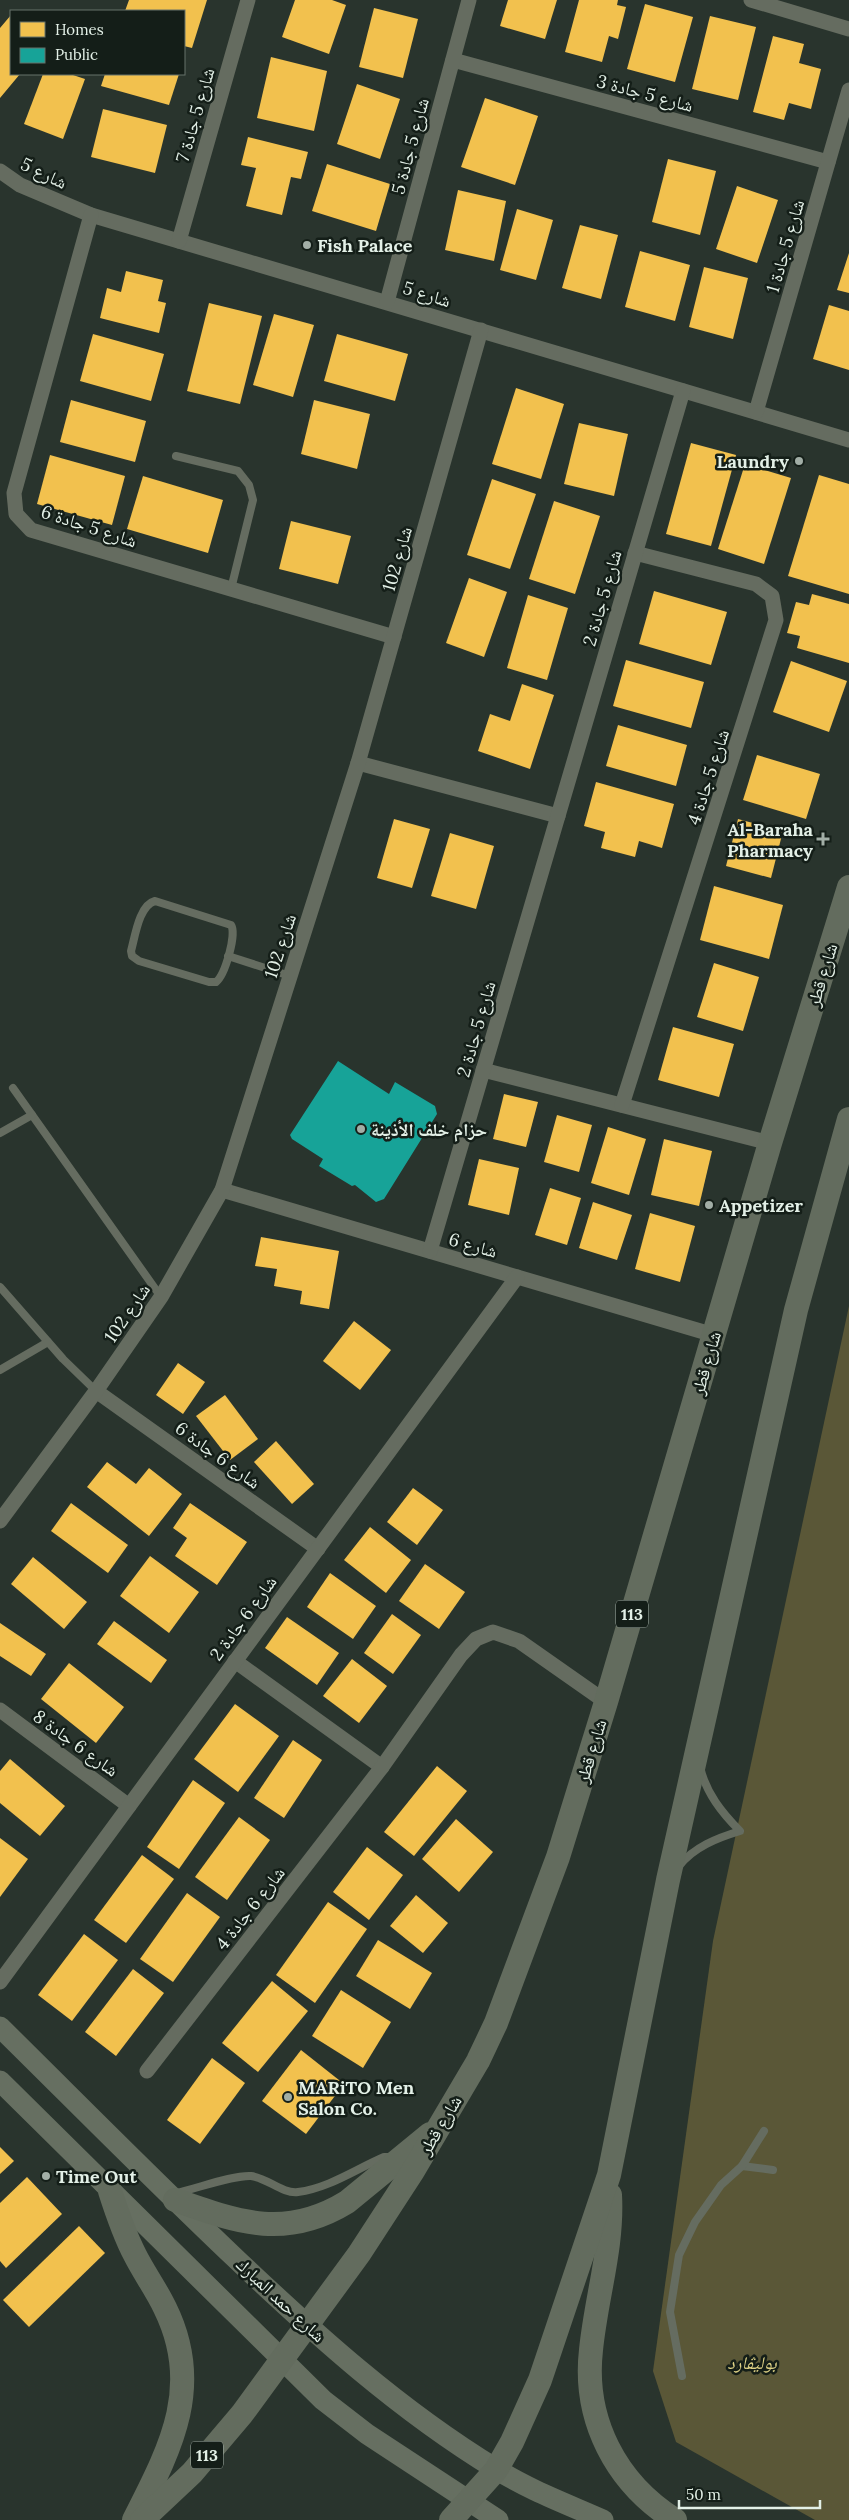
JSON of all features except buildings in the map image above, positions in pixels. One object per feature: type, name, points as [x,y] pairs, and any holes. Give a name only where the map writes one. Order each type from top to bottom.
[{"type":"main road","name":"شارع قطر","points":[[142,2520],[192,2473],[242,2414],[359,2254],[440,2126],[478,2061],[496,2023],[558,1857],[606,1702],[770,1143],[849,887]]},
{"type":"main road","points":[[451,2520],[496,2470],[512,2442],[540,2380],[609,2175],[668,1880],[796,1310],[849,1119]]},
{"type":"main road","name":"شارع حمد المبارك","points":[[0,2027],[306,2326],[440,2432],[496,2470],[602,2520]]},
{"type":"main road","points":[[0,2081],[323,2400],[367,2434],[498,2520]]},
{"type":"main road","points":[[172,2197],[244,2223],[289,2224],[319,2216],[340,2206],[440,2126]]},
{"type":"main road","points":[[609,2175],[609,2230],[589,2367],[592,2404],[604,2441],[623,2474],[650,2502],[675,2520]]},
{"type":"main road","points":[[110,2191],[128,2241],[166,2309],[178,2348],[181,2367],[180,2407],[171,2444],[134,2520]]},
{"type":"street","name":"شارع 5 جادة 7","points":[[179,241],[248,0]]},
{"type":"street","name":"شارع 5 جادة 5","points":[[388,302],[469,0]]},
{"type":"street","points":[[751,0],[849,30]]},
{"type":"street","name":"شارع 5 جادة 3","points":[[453,60],[828,162]]},
{"type":"street","name":"شارع 5 جادة 1","points":[[756,412],[849,90]]},
{"type":"street","name":"شارع 5","points":[[0,171],[20,185],[91,215],[849,440]]},
{"type":"street","name":"شارع 5 جادة 6","points":[[91,215],[14,493],[16,514],[31,530],[394,637]]},
{"type":"street","name":"شارع 102","points":[[0,1521],[96,1391],[161,1297],[222,1190],[358,763],[481,330]]},
{"type":"street","name":"شارع 5 جادة 2","points":[[430,1252],[683,391]]},
{"type":"street","name":"شارع 5 جادة 4","points":[[622,1105],[776,620],[772,596],[756,584],[635,554]]},
{"type":"street","points":[[358,763],[558,816]]},
{"type":"street","points":[[483,1070],[770,1143]]},
{"type":"street","name":"شارع 6","points":[[222,1190],[714,1335]]},
{"type":"street","name":"شارع 6 جادة 2","points":[[0,1982],[517,1277]]},
{"type":"street","name":"شارع 6 جادة 6","points":[[96,1391],[318,1549]]},
{"type":"street","name":"شارع 6 جادة 4","points":[[147,2071],[382,1767],[461,1655],[476,1639],[493,1632],[518,1641],[606,1702]]},
{"type":"street","points":[[235,1661],[382,1767]]},
{"type":"street","name":"شارع 6 جادة 8","points":[[0,1710],[129,1806]]},
{"type":"lane","points":[[176,456],[238,471],[249,485],[253,500],[231,589]]},
{"type":"lane","points":[[155,901],[231,925],[234,933],[228,956],[221,976],[212,983],[139,962],[132,956],[131,951],[144,910],[150,902],[155,901]]},
{"type":"lane","points":[[228,956],[290,976]]},
{"type":"lane","points":[[13,1088],[161,1297]]},
{"type":"lane","points":[[0,1134],[32,1115]]},
{"type":"lane","points":[[0,1287],[48,1342],[96,1391]]},
{"type":"lane","points":[[0,1370],[48,1342]]},
{"type":"lane","points":[[668,1880],[682,1862],[699,1848],[718,1838],[740,1831],[724,1814],[711,1795],[702,1774],[697,1751]]},
{"type":"lane","points":[[682,2376],[670,2312],[679,2255],[695,2222],[721,2185],[742,2166],[764,2130]]},
{"type":"lane","points":[[172,2197],[250,2176],[263,2179],[288,2192],[299,2192],[336,2180],[384,2157],[398,2158]]},
{"type":"lane","points":[[742,2166],[773,2170]]},
{"type":"green space","name":"بوليڤارد","points":[[849,1306],[849,2520],[815,2520],[676,2442],[653,2371],[713,1941]]},
{"type":"place","name":"Fish Palace","points":[[307,245]]},
{"type":"place","name":"Laundry","points":[[799,461]]},
{"type":"place","name":"Al-Baraha Pharmacy","points":[[823,839]]},
{"type":"place","name":"حزام خلف الأذينة","points":[[361,1129]]},
{"type":"place","name":"Appetizer","points":[[709,1205]]},
{"type":"place","name":"MARiTO Men Salon Co.","points":[[288,2097]]},
{"type":"place","name":"Time Out","points":[[46,2176]]}]
